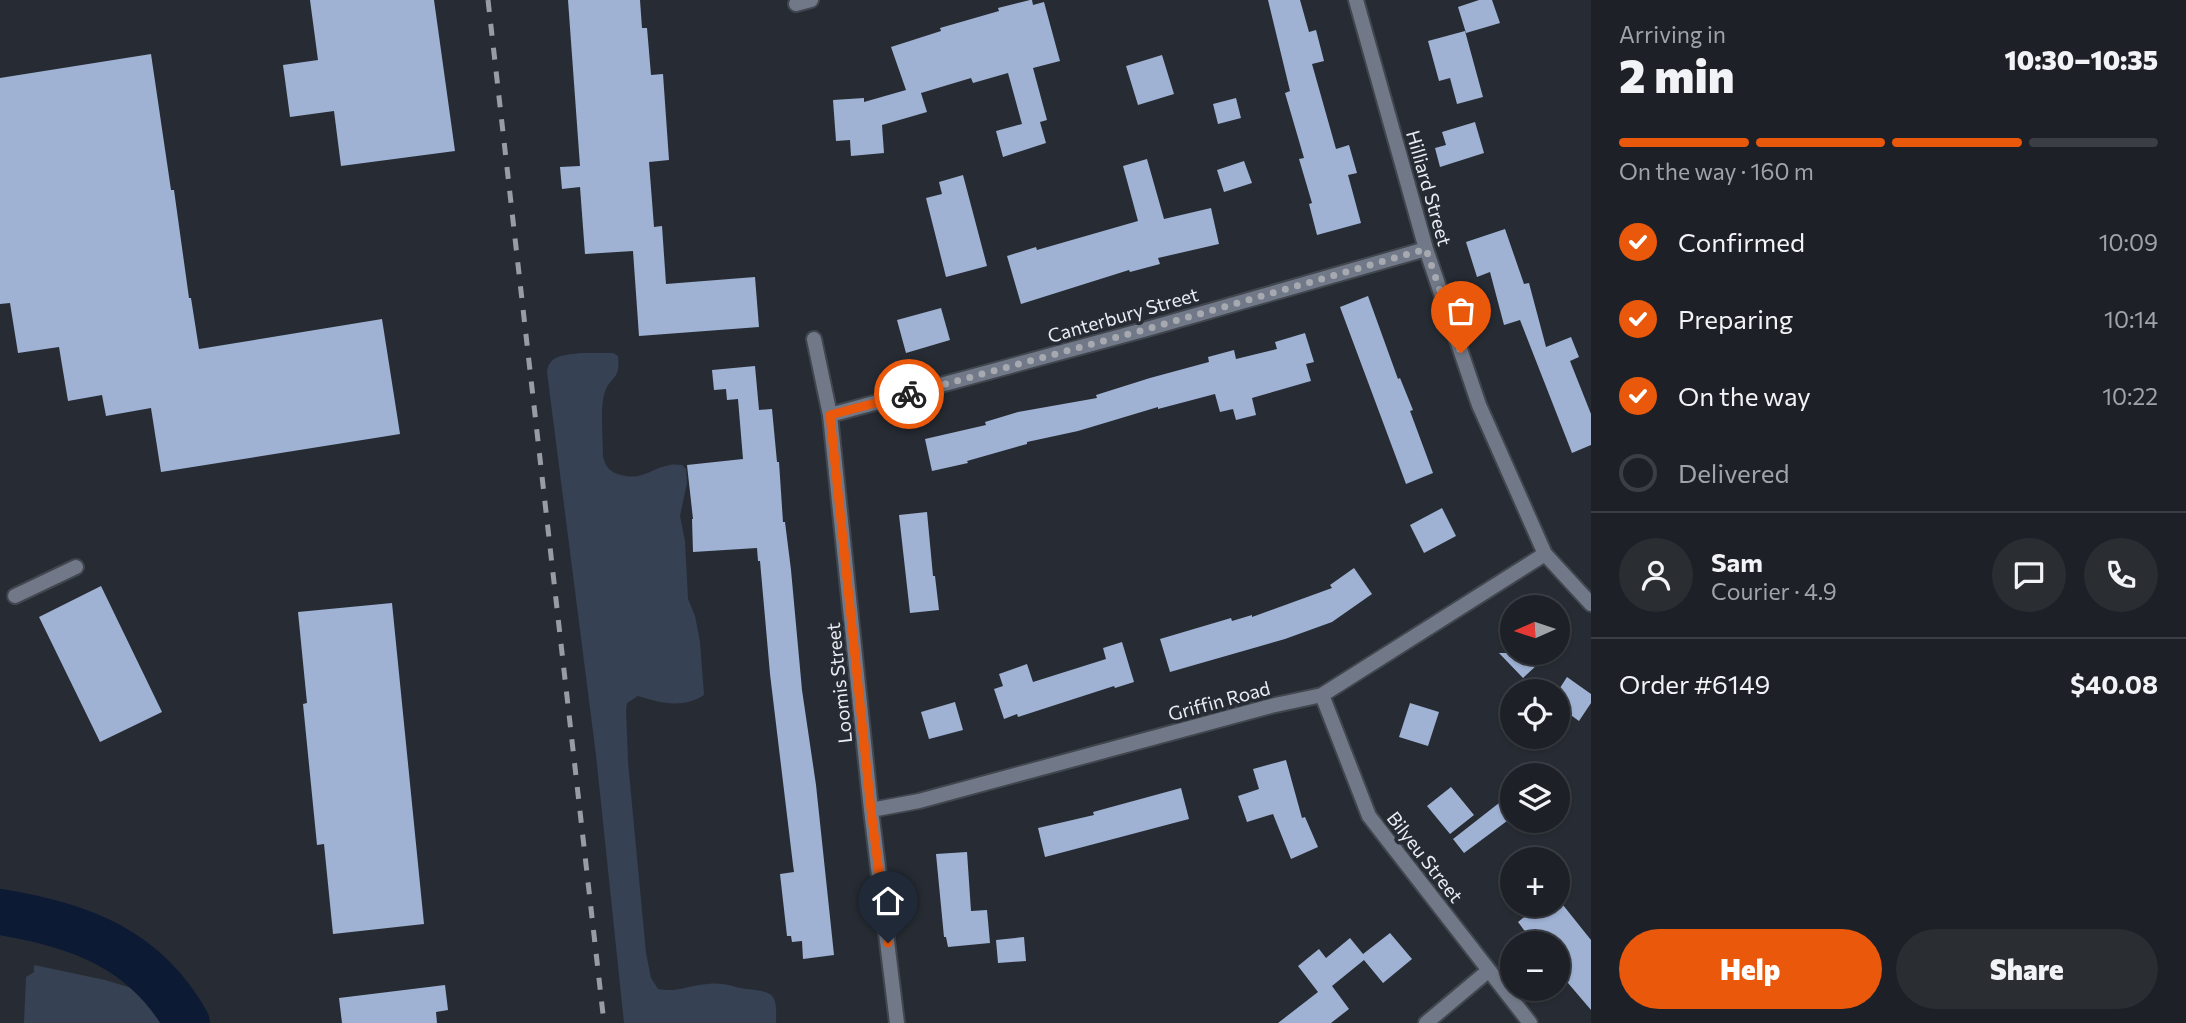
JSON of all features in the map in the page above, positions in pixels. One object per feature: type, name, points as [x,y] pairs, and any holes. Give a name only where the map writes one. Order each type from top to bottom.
[{"type":"street","points":[[796,4],[811,0]]},
{"type":"street","name":"Hilliard Street","points":[[1356,0],[1426,249],[1479,405],[1545,554],[1591,604]]},
{"type":"street","name":"Canterbury Street","points":[[830,415],[1147,329],[1426,249]]},
{"type":"street","name":"Loomis Street","points":[[814,339],[830,415],[871,810],[897,1023]]},
{"type":"street","name":"Griffin Road","points":[[871,810],[919,801],[1271,706],[1322,695],[1545,554]]},
{"type":"street","points":[[15,596],[76,567]]},
{"type":"street","name":"Bilyeu Street","points":[[1322,695],[1369,816],[1530,1023]]},
{"type":"street","points":[[1426,1023],[1488,971]]},
{"type":"shaded area","points":[[581,353],[613,353],[618,356],[618,370],[606,389],[602,409],[603,456],[609,469],[617,474],[635,476],[672,465],[682,465],[686,469],[687,483],[680,516],[685,541],[688,599],[695,616],[700,642],[704,695],[680,703],[638,696],[627,703],[626,709],[628,762],[646,953],[651,978],[658,989],[665,990],[718,984],[763,991],[775,1000],[776,1023],[624,1023],[596,755],[547,372],[548,366],[555,359]]},
{"type":"shaded area","points":[[34,965],[105,980],[151,994],[164,1023],[24,1023],[26,977],[34,972]]},
{"type":"building","points":[[310,0],[434,0],[455,151],[341,166],[334,111],[290,117],[283,65],[318,60]]},
{"type":"building","points":[[568,0],[640,0],[642,28],[647,28],[651,75],[663,74],[669,160],[649,162],[654,227],[662,226],[666,284],[755,277],[759,327],[639,336],[633,251],[585,254],[580,187],[562,189],[560,167],[580,166]]},
{"type":"building","points":[[1032,0],[1033,5],[1044,2],[1060,61],[1033,68],[1047,120],[1040,122],[1046,143],[1003,157],[996,131],[1022,124],[1008,73],[973,83],[971,78],[921,93],[927,112],[882,125],[884,153],[851,156],[850,140],[836,141],[833,100],[864,98],[864,102],[906,90],[891,47],[941,31],[940,28],[999,11],[998,8]]},
{"type":"building","points":[[1268,0],[1300,0],[1309,32],[1316,30],[1324,61],[1312,64],[1336,149],[1349,145],[1357,173],[1348,175],[1361,223],[1317,235],[1309,204],[1312,203],[1299,159],[1304,158],[1285,93],[1290,91]]},
{"type":"building","points":[[1479,0],[1492,0],[1500,23],[1466,33],[1458,7]]},
{"type":"building","points":[[1465,31],[1483,97],[1457,104],[1450,78],[1439,81],[1428,41]]},
{"type":"building","points":[[151,54],[171,190],[174,190],[199,349],[382,319],[400,434],[161,472],[151,408],[106,416],[102,395],[68,401],[59,347],[18,353],[10,303],[0,304],[0,78]]},
{"type":"building","points":[[1162,55],[1174,94],[1138,105],[1126,66]]},
{"type":"building","points":[[1236,98],[1241,118],[1218,124],[1213,104]]},
{"type":"building","points":[[1475,122],[1484,153],[1440,167],[1435,148],[1446,145],[1442,132]]},
{"type":"building","points":[[1147,159],[1164,219],[1211,208],[1219,244],[1158,258],[1160,264],[1130,272],[1129,270],[1021,304],[1007,256],[1138,221],[1123,166]]},
{"type":"building","points":[[1244,161],[1252,183],[1224,192],[1217,170]]},
{"type":"building","points":[[963,175],[987,266],[946,277],[926,198],[942,194],[939,182]]},
{"type":"building","points":[[1505,229],[1524,284],[1529,283],[1546,347],[1571,337],[1579,357],[1570,361],[1591,414],[1591,445],[1572,453],[1520,320],[1504,325],[1490,272],[1477,277],[1466,242]]},
{"type":"building","points":[[1368,296],[1398,379],[1400,378],[1413,410],[1410,411],[1433,473],[1406,484],[1340,307]]},
{"type":"building","points":[[941,308],[950,340],[906,353],[897,320]]},
{"type":"building","points":[[1305,333],[1314,362],[1306,364],[1311,381],[1252,398],[1256,415],[1236,420],[1233,409],[1220,412],[1215,394],[1027,442],[967,461],[968,463],[932,471],[925,439],[986,425],[985,422],[1018,412],[1097,398],[1096,395],[1209,362],[1208,357],[1234,350],[1236,359],[1277,349],[1275,342]]},
{"type":"building","points":[[755,366],[759,410],[772,409],[834,955],[803,959],[802,941],[792,942],[791,936],[787,936],[780,874],[794,872],[757,548],[693,552],[693,519],[687,465],[743,459],[738,399],[727,400],[726,389],[714,390],[712,370]]},
{"type":"building","points":[[1442,508],[1456,536],[1424,553],[1410,525]]},
{"type":"building","points":[[927,512],[939,610],[910,613],[899,515]]},
{"type":"building","points":[[1354,568],[1372,594],[1332,622],[1285,639],[1170,672],[1160,639],[1231,618],[1232,621],[1252,617],[1332,588],[1330,585]]},
{"type":"building","points":[[101,586],[162,712],[100,742],[39,617]]},
{"type":"building","points":[[392,603],[424,924],[333,934],[324,844],[317,845],[303,704],[307,703],[298,612]]},
{"type":"building","points":[[1122,642],[1134,682],[1004,719],[994,689],[1003,686],[999,674],[1027,664],[1033,682],[1106,659],[1103,648]]},
{"type":"building","points":[[1511,665],[1537,665],[1523,678]]},
{"type":"building","points":[[1570,679],[1591,694],[1591,703],[1579,721],[1570,715]]},
{"type":"building","points":[[955,702],[963,730],[929,739],[921,712]]},
{"type":"building","points":[[1410,703],[1439,712],[1428,746],[1399,737]]},
{"type":"building","points":[[1286,760],[1302,818],[1305,817],[1318,847],[1291,859],[1273,814],[1247,822],[1238,796],[1259,789],[1253,769]]},
{"type":"building","points":[[1451,787],[1474,815],[1450,834],[1427,806]]},
{"type":"building","points":[[1181,788],[1189,819],[1045,857],[1038,828],[1094,815],[1093,812]]},
{"type":"building","points":[[1500,804],[1500,826],[1464,853],[1453,839]]},
{"type":"building","points":[[967,852],[971,911],[987,910],[990,943],[948,947],[944,937],[936,854]]},
{"type":"building","points":[[1570,914],[1591,940],[1591,1010],[1570,985],[1570,931],[1525,931],[1518,922],[1524,917],[1570,917]]},
{"type":"building","points":[[1390,933],[1412,959],[1383,983],[1364,960],[1332,986],[1349,1009],[1331,1023],[1278,1023],[1318,992],[1298,966],[1319,949],[1326,958],[1350,938],[1363,954]]},
{"type":"building","points":[[1024,937],[1026,961],[998,963],[996,940]]},
{"type":"building","points":[[445,985],[448,1010],[436,1012],[437,1023],[342,1023],[339,998]]},
{"type":"waterway","points":[[0,912],[57,924],[108,945],[152,976],[187,1023]]},
{"type":"railway","points":[[488,0],[604,1023]]},
{"type":"way so far","points":[[909,394],[1426,249],[1461,353]]},
{"type":"route","points":[[888,943],[871,810],[830,415],[909,394]]}]
